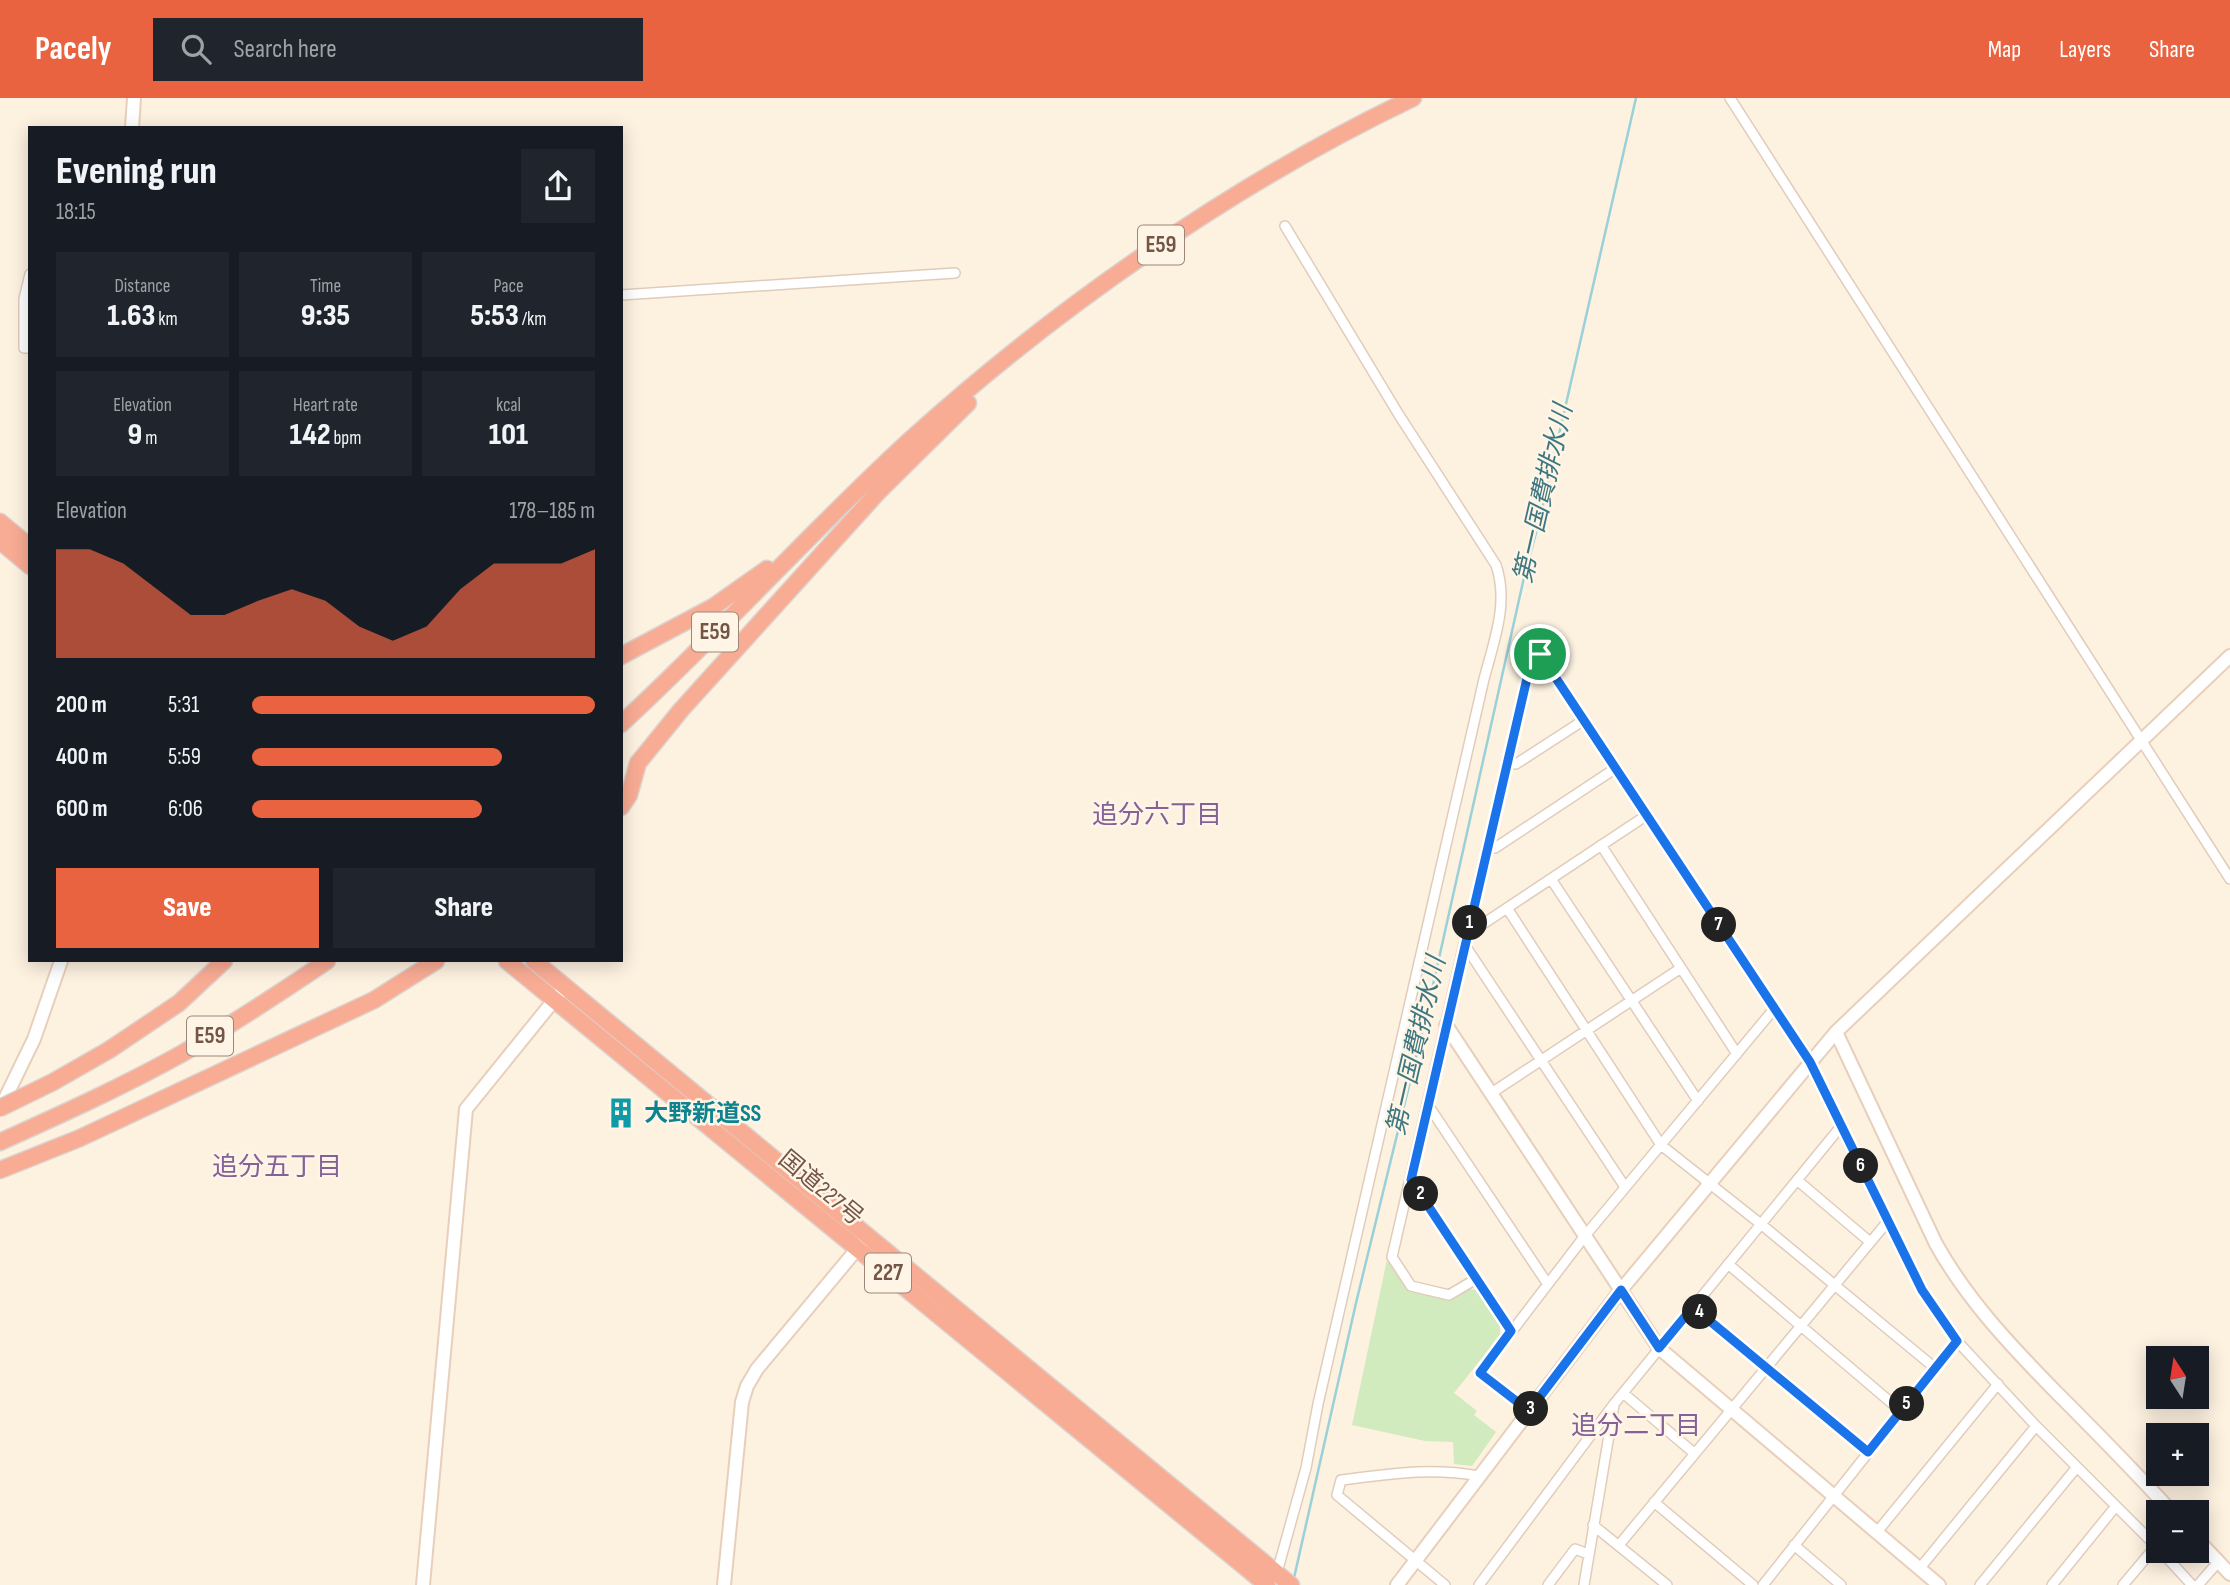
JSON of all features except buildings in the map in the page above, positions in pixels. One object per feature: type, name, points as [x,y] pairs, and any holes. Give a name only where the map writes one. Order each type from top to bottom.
[{"type":"highway","name":"E59","points":[[623,722],[906,444],[955,408],[1070,310],[1125,269],[1255,184],[1413,98]]},
{"type":"highway","points":[[623,804],[629,795],[638,763],[648,749],[955,408]]},
{"type":"highway","points":[[0,522],[28,545]]},
{"type":"highway","points":[[623,655],[713,607],[809,540]]},
{"type":"highway","points":[[0,541],[28,564]]},
{"type":"highway","points":[[0,1109],[109,1050],[179,1003],[223,962]]},
{"type":"highway","name":"E59","points":[[0,1142],[88,1102],[182,1053],[326,962]]},
{"type":"highway","points":[[0,1170],[80,1138],[374,1000],[434,962]]},
{"type":"highway","name":"国道227号","points":[[509,962],[560,993],[1278,1582]]},
{"type":"highway","name":"国道227号","points":[[535,962],[560,993]]},
{"type":"street","points":[[132,126],[134,98]]},
{"type":"street","points":[[1730,98],[2230,880]]},
{"type":"street","points":[[1278,1582],[1498,627],[1502,591],[1496,565],[1399,415],[1286,226]]},
{"type":"street","points":[[623,295],[955,273]]},
{"type":"street","points":[[28,282],[24,299],[24,348],[28,348]]},
{"type":"street","points":[[1476,1279],[1449,1295],[1411,1286],[1392,1257],[1531,661],[1540,654],[1810,1062],[1922,1290],[1957,1341],[2036,1426],[2146,1536]]},
{"type":"street","points":[[1397,1585],[1621,1290],[1836,1032],[2230,656]]},
{"type":"street","points":[[1507,763],[1516,764],[1584,720]]},
{"type":"street","points":[[1488,847],[1495,848],[1616,768]]},
{"type":"street","points":[[1468,934],[1647,815]]},
{"type":"street","points":[[1601,845],[1737,1054]]},
{"type":"street","points":[[1551,879],[1698,1101]]},
{"type":"street","points":[[1507,908],[1661,1145],[1762,1224],[1935,1368]]},
{"type":"street","points":[[1464,944],[1625,1186]]},
{"type":"street","points":[[0,1109],[34,1039],[61,962]]},
{"type":"street","points":[[1490,1094],[1681,968]]},
{"type":"street","points":[[422,1585],[466,1110],[560,993]]},
{"type":"street","points":[[1529,1411],[1480,1373],[1547,1283],[1625,1186],[1774,1009]]},
{"type":"street","points":[[1446,1025],[1659,1348],[1939,1585]]},
{"type":"street","points":[[1836,1032],[1936,1244],[1953,1274],[2013,1348],[2160,1500]]},
{"type":"street","points":[[1428,1105],[1547,1283]]},
{"type":"street","points":[[1479,1585],[1614,1404],[1842,1125]]},
{"type":"street","points":[[1411,1180],[1511,1331]]},
{"type":"street","points":[[1797,1180],[1870,1242]]},
{"type":"street","points":[[1619,1545],[1888,1221]]},
{"type":"street","points":[[724,1585],[742,1402],[747,1386],[757,1369],[862,1242]]},
{"type":"street","points":[[1728,1264],[1902,1411]]},
{"type":"street","points":[[1693,1307],[1868,1452]]},
{"type":"street","points":[[1763,1585],[1957,1341]]},
{"type":"street","points":[[1877,1532],[1998,1384]]},
{"type":"street","points":[[1623,1393],[1694,1453]]},
{"type":"street","points":[[1584,1585],[1614,1404]]},
{"type":"street","points":[[1920,1568],[2036,1426]]},
{"type":"street","points":[[1980,1585],[2077,1466]]},
{"type":"street","points":[[1445,1585],[1337,1495],[1341,1480],[1425,1470],[1449,1470],[1479,1476]]},
{"type":"street","points":[[1654,1502],[1753,1585]]},
{"type":"street","points":[[2052,1585],[2116,1506]]},
{"type":"street","points":[[1593,1525],[1667,1585]]},
{"type":"street","points":[[1794,1545],[1841,1585]]},
{"type":"street","points":[[1548,1585],[1575,1549],[1588,1554]]},
{"type":"street","points":[[2209,1552],[2230,1574]]},
{"type":"street","points":[[2123,1585],[2146,1561]]},
{"type":"street","points":[[2199,1585],[2218,1562]]},
{"type":"street","points":[[2172,1563],[2192,1585]]},
{"type":"green space","points":[[1387,1260],[1408,1291],[1451,1301],[1469,1289],[1477,1290],[1500,1323],[1500,1335],[1454,1393],[1477,1411],[1474,1415],[1496,1432],[1472,1466],[1454,1464],[1453,1442],[1425,1441],[1352,1425]]},
{"type":"waterway","name":"第一国費排水川","points":[[1294,1578],[1356,1303],[1427,1012],[1525,573],[1636,98]]},
{"type":"place","name":"大野新道SS","points":[[621,1113]]},
{"type":"district","name":"追分六丁目","points":[[1157,815]]},
{"type":"district","name":"追分五丁目","points":[[277,1167]]},
{"type":"district","name":"追分二丁目","points":[[1636,1426]]},
{"type":"route","points":[[1540,654],[1810,1062],[1922,1290],[1957,1341],[1868,1452],[1693,1307],[1659,1348],[1621,1290],[1529,1411],[1480,1373],[1511,1331],[1411,1180],[1531,661],[1540,654]]}]
